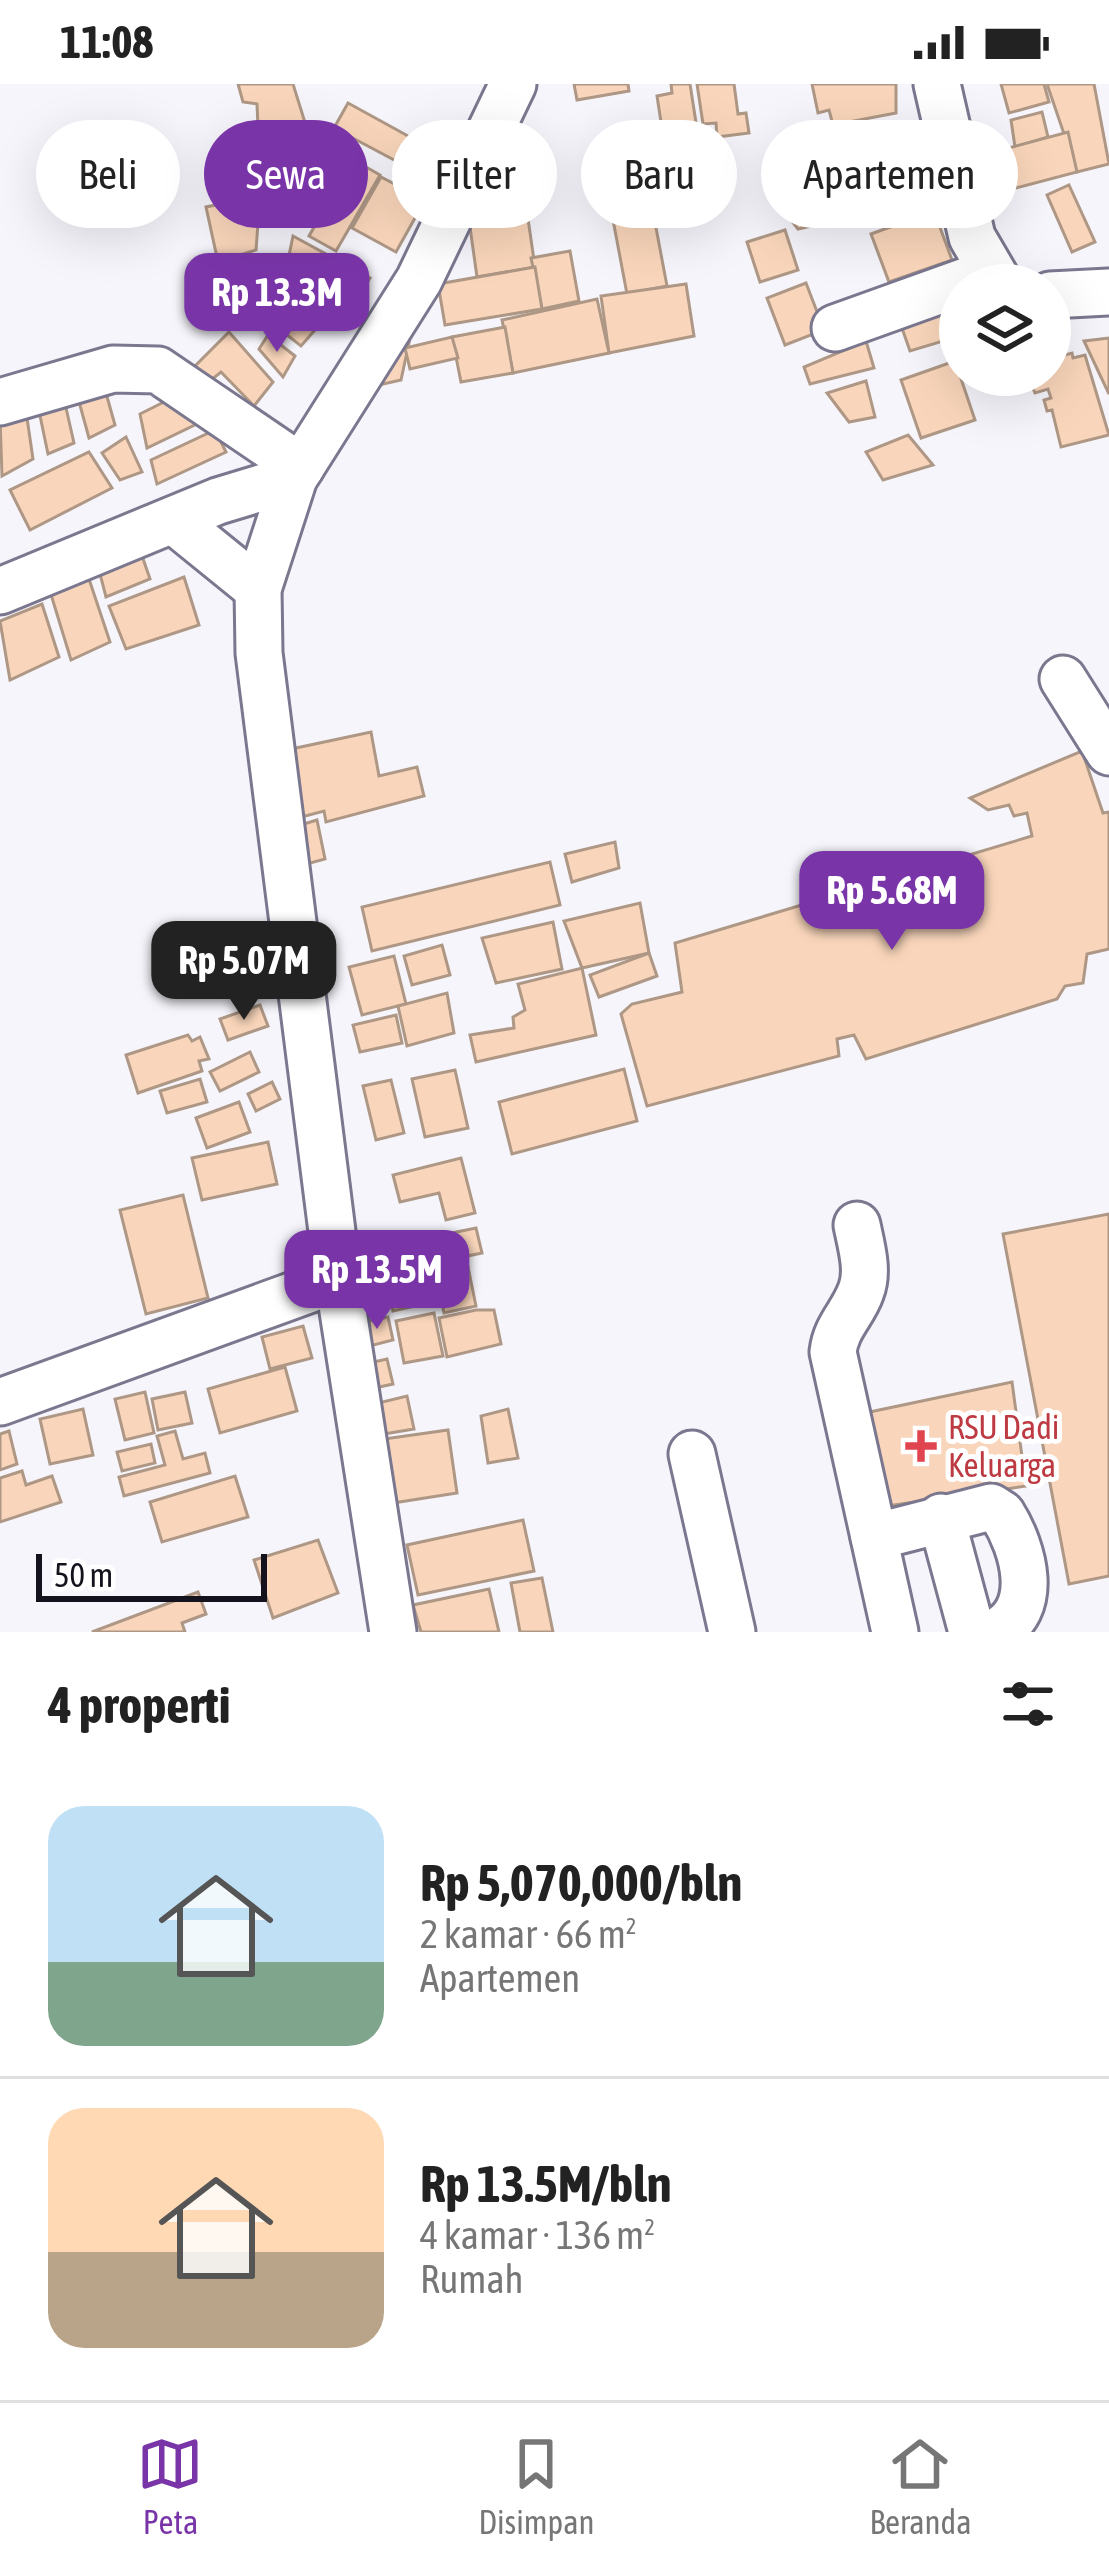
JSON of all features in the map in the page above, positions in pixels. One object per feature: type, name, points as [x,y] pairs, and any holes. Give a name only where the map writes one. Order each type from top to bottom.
[{"type":"street","points":[[393,1632],[338,1279],[259,653],[258,589],[297,472],[419,280],[513,84]]},
{"type":"street","points":[[938,84],[972,237],[987,264]]},
{"type":"street","points":[[1071,294],[1109,292]]},
{"type":"street","points":[[835,328],[939,296]]},
{"type":"street","points":[[0,402],[113,369],[158,370],[297,472]]},
{"type":"street","points":[[0,591],[297,472]]},
{"type":"street","points":[[173,520],[258,589]]},
{"type":"street","points":[[1063,680],[1109,752]]},
{"type":"street","points":[[856,1225],[864,1261],[862,1290],[835,1335],[833,1352],[895,1632]]},
{"type":"street","points":[[0,1402],[338,1279]]},
{"type":"street","points":[[692,1454],[732,1632]]},
{"type":"street","points":[[874,1537],[991,1507],[1007,1522],[1025,1597],[1018,1618],[995,1632]]},
{"type":"street","points":[[941,1517],[972,1632]]},
{"type":"building","points":[[238,84],[293,84],[304,120],[258,120],[257,104],[243,102]]},
{"type":"building","points":[[574,84],[628,84],[629,91],[577,100]]},
{"type":"building","points":[[671,84],[690,84],[696,120],[661,120],[657,96],[672,93]]},
{"type":"building","points":[[697,84],[734,84],[738,114],[746,113],[749,133],[737,134],[737,120],[702,120]]},
{"type":"building","points":[[812,84],[896,84],[896,113],[832,120],[829,110],[818,113]]},
{"type":"building","points":[[1001,84],[1044,84],[1049,102],[1009,113]]},
{"type":"building","points":[[1047,84],[1094,84],[1109,164],[1077,172]]},
{"type":"building","points":[[348,103],[392,127],[392,159],[368,146],[368,120],[338,120]]},
{"type":"building","points":[[1042,112],[1048,137],[1018,146],[1018,120],[1011,120]]},
{"type":"building","points":[[1068,132],[1077,172],[1018,187],[1018,145]]},
{"type":"building","points":[[368,168],[380,175],[368,196]]},
{"type":"building","points":[[381,177],[392,183],[392,228],[409,228],[396,252],[352,228],[368,228],[368,200]]},
{"type":"building","points":[[1069,185],[1095,242],[1072,252],[1047,195]]},
{"type":"building","points":[[211,228],[258,228],[256,250],[218,262]]},
{"type":"building","points":[[314,228],[349,228],[336,251],[309,236]]},
{"type":"building","points":[[470,228],[529,228],[535,267],[477,277]]},
{"type":"building","points":[[615,228],[656,228],[667,286],[627,294]]},
{"type":"building","points":[[887,228],[940,228],[952,260],[889,282],[871,234]]},
{"type":"building","points":[[785,230],[798,270],[760,282],[747,242]]},
{"type":"building","points":[[293,236],[370,278],[352,306],[286,270]]},
{"type":"building","points":[[570,251],[579,301],[542,309],[531,258]]},
{"type":"building","points":[[535,267],[542,309],[445,325],[438,284]]},
{"type":"building","points":[[806,283],[824,330],[785,345],[767,298]]},
{"type":"building","points":[[293,284],[322,322],[301,346],[272,323]]},
{"type":"building","points":[[686,284],[694,336],[609,353],[601,296]]},
{"type":"building","points":[[597,299],[609,353],[513,373],[502,320]]},
{"type":"building","points":[[939,307],[939,342],[910,351],[897,314]]},
{"type":"building","points":[[415,315],[401,380],[370,387]]},
{"type":"building","points":[[505,327],[513,373],[461,382],[452,337]]},
{"type":"building","points":[[229,332],[273,382],[254,406],[221,372],[205,385],[195,366]]},
{"type":"building","points":[[268,335],[295,356],[283,377],[259,349]]},
{"type":"building","points":[[452,337],[458,358],[410,369],[405,348]]},
{"type":"building","points":[[1109,338],[1109,394],[1084,341]]},
{"type":"building","points":[[866,341],[874,368],[810,384],[804,367]]},
{"type":"building","points":[[1071,353],[1073,358],[1085,355],[1109,435],[1061,447],[1052,410],[1047,411],[1044,400],[1071,396]]},
{"type":"building","points":[[939,367],[939,396],[967,396],[975,420],[921,438],[901,380]]},
{"type":"building","points":[[866,381],[875,417],[849,422],[827,393]]},
{"type":"building","points":[[104,386],[115,425],[89,438],[78,398]]},
{"type":"building","points":[[172,398],[203,421],[147,448],[140,414]]},
{"type":"building","points":[[64,399],[74,443],[48,454],[38,406]]},
{"type":"building","points":[[26,411],[33,459],[2,476],[0,417]]},
{"type":"building","points":[[215,430],[226,452],[157,484],[151,460]]},
{"type":"building","points":[[908,435],[933,465],[883,480],[866,452]]},
{"type":"building","points":[[126,437],[142,472],[120,480],[102,453]]},
{"type":"building","points":[[89,452],[112,488],[30,530],[10,490]]},
{"type":"building","points":[[140,550],[150,579],[106,597],[99,570]]},
{"type":"building","points":[[88,576],[110,642],[71,660],[49,588]]},
{"type":"building","points":[[184,577],[199,625],[126,649],[109,606]]},
{"type":"building","points":[[42,604],[59,657],[10,680],[0,621]]},
{"type":"building","points":[[371,732],[379,776],[417,767],[424,796],[326,822],[324,811],[298,818],[282,751]]},
{"type":"building","points":[[1082,751],[1103,813],[1109,812],[1109,949],[1087,954],[1083,983],[1065,986],[1057,999],[866,1059],[854,1035],[837,1039],[839,1056],[647,1106],[621,1014],[632,1004],[682,992],[675,943],[1032,836],[1027,813],[1014,816],[1009,805],[988,810],[970,798]]},
{"type":"building","points":[[317,820],[325,859],[307,864],[297,826]]},
{"type":"building","points":[[615,842],[619,868],[572,882],[565,854]]},
{"type":"building","points":[[550,862],[560,905],[372,951],[362,907]]},
{"type":"building","points":[[640,903],[649,953],[582,968],[564,921]]},
{"type":"building","points":[[553,922],[562,969],[496,983],[482,938]]},
{"type":"building","points":[[442,945],[450,975],[412,985],[404,956]]},
{"type":"building","points":[[649,953],[657,976],[599,997],[590,975]]},
{"type":"building","points":[[394,956],[406,1004],[362,1015],[349,967]]},
{"type":"building","points":[[582,968],[596,1035],[476,1062],[470,1035],[514,1028],[513,1017],[525,1010],[518,984]]},
{"type":"building","points":[[447,993],[454,1033],[407,1046],[398,1006]]},
{"type":"building","points":[[260,1005],[268,1026],[228,1040],[220,1019]]},
{"type":"building","points":[[396,1015],[402,1043],[360,1052],[353,1025]]},
{"type":"building","points":[[188,1035],[192,1041],[200,1037],[209,1059],[199,1061],[202,1071],[138,1093],[126,1055]]},
{"type":"building","points":[[250,1052],[259,1072],[220,1091],[210,1072]]},
{"type":"building","points":[[624,1069],[637,1121],[512,1154],[499,1102]]},
{"type":"building","points":[[455,1070],[468,1128],[425,1137],[412,1079]]},
{"type":"building","points":[[200,1079],[207,1102],[167,1113],[160,1091]]},
{"type":"building","points":[[391,1080],[404,1133],[376,1140],[363,1086]]},
{"type":"building","points":[[272,1082],[280,1099],[256,1111],[248,1094]]},
{"type":"building","points":[[239,1102],[250,1132],[207,1148],[196,1118]]},
{"type":"building","points":[[268,1142],[277,1184],[202,1200],[192,1158]]},
{"type":"building","points":[[461,1158],[475,1213],[446,1220],[439,1193],[400,1202],[393,1175]]},
{"type":"building","points":[[183,1195],[208,1298],[146,1314],[120,1210]]},
{"type":"building","points":[[1109,1214],[1109,1576],[1069,1584],[1003,1234]]},
{"type":"building","points":[[476,1228],[482,1253],[428,1264],[422,1239]]},
{"type":"building","points":[[419,1234],[425,1263],[385,1272],[379,1243]]},
{"type":"building","points":[[467,1262],[476,1306],[444,1313],[435,1269]]},
{"type":"building","points":[[417,1271],[424,1304],[393,1311],[386,1277]]},
{"type":"building","points":[[494,1310],[501,1344],[447,1357],[439,1318]]},
{"type":"building","points":[[434,1313],[443,1356],[404,1363],[396,1321]]},
{"type":"building","points":[[388,1317],[393,1340],[366,1347],[360,1323]]},
{"type":"building","points":[[303,1326],[312,1358],[270,1369],[262,1337]]},
{"type":"building","points":[[387,1359],[393,1384],[370,1389],[365,1364]]},
{"type":"building","points":[[285,1367],[297,1411],[220,1433],[208,1389]]},
{"type":"building","points":[[1012,1382],[1026,1486],[880,1507],[865,1413]]},
{"type":"building","points":[[145,1392],[154,1433],[125,1440],[115,1399]]},
{"type":"building","points":[[185,1392],[192,1423],[158,1430],[152,1399]]},
{"type":"building","points":[[407,1396],[414,1429],[384,1434],[378,1403]]},
{"type":"building","points":[[83,1409],[93,1455],[50,1464],[40,1419]]},
{"type":"building","points":[[508,1409],[518,1458],[488,1463],[481,1416]]},
{"type":"building","points":[[448,1430],[457,1493],[393,1503],[384,1439]]},
{"type":"building","points":[[9,1431],[17,1464],[0,1470],[0,1434]]},
{"type":"building","points":[[175,1431],[183,1459],[205,1453],[210,1473],[124,1496],[119,1477],[165,1465],[157,1436]]},
{"type":"building","points":[[151,1444],[155,1463],[122,1471],[117,1452]]},
{"type":"building","points":[[22,1471],[26,1485],[52,1476],[61,1502],[0,1522],[0,1478]]},
{"type":"building","points":[[235,1476],[248,1517],[162,1542],[150,1502]]},
{"type":"building","points":[[523,1520],[534,1571],[418,1595],[407,1545]]},
{"type":"building","points":[[318,1540],[338,1593],[273,1618],[254,1560]]},
{"type":"building","points":[[542,1578],[553,1632],[520,1632],[511,1583]]},
{"type":"building","points":[[489,1589],[499,1632],[421,1632],[413,1605]]},
{"type":"building","points":[[198,1592],[206,1614],[182,1623],[185,1632],[92,1632]]},
{"type":"place","name":"RSU Dadi Keluarga","points":[[921,1446]]}]
